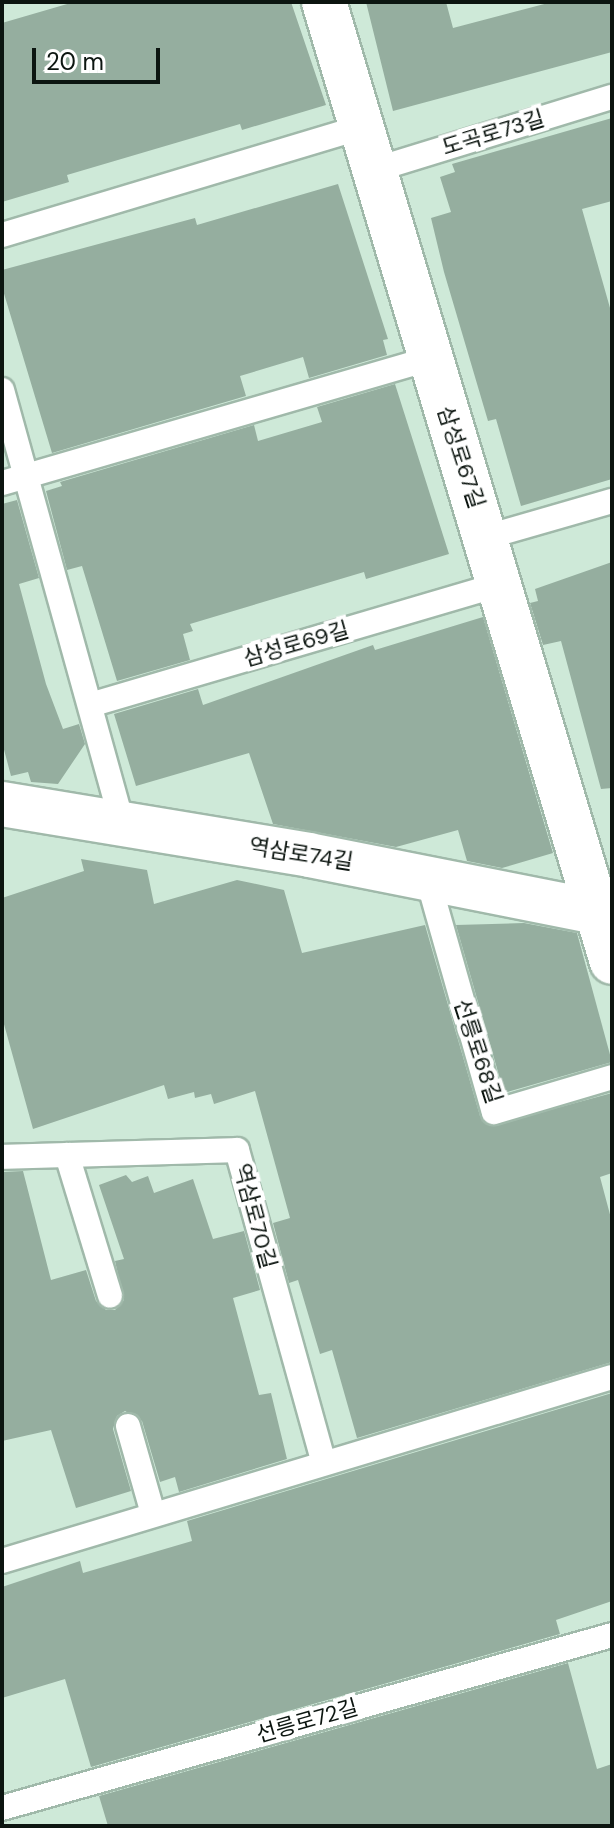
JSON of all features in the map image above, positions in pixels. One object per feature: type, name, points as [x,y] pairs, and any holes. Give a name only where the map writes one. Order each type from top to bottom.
[{"type":"street","name":"삼성로67길","points":[[324,2],[428,359],[607,912]]},
{"type":"street","name":"역삼로74길","points":[[2,804],[123,827],[427,876],[607,912]]},
{"type":"street","points":[[607,912],[612,962]]},
{"type":"lane","name":"도곡로73길","points":[[374,170],[612,97]]},
{"type":"lane","points":[[2,235],[361,127]]},
{"type":"lane","points":[[2,483],[428,359]]},
{"type":"lane","points":[[2,390],[93,704],[123,827]]},
{"type":"lane","points":[[487,537],[612,501]]},
{"type":"lane","name":"삼성로69길","points":[[93,704],[500,584]]},
{"type":"lane","name":"선릉로68길","points":[[427,876],[494,1112],[612,1077]]},
{"type":"lane","name":"역삼로70길","points":[[2,1157],[237,1150],[323,1461]]},
{"type":"lane","points":[[67,1155],[110,1296]]},
{"type":"lane","points":[[2,1561],[323,1461],[612,1377]]},
{"type":"lane","points":[[128,1426],[153,1514]]},
{"type":"lane","name":"선릉로72길","points":[[2,1808],[612,1635]]},
{"type":"building","points":[[74,2],[291,2],[326,105],[242,130],[240,124],[67,175],[69,182],[2,202],[2,23]]},
{"type":"building","points":[[366,2],[446,2],[453,28],[552,2],[612,2],[612,52],[393,111]]},
{"type":"building","points":[[612,118],[612,201],[582,209],[612,315],[612,479],[521,506],[496,419],[488,421],[444,272],[431,218],[451,212],[440,177],[455,172],[452,164]]},
{"type":"building","points":[[338,184],[388,339],[383,340],[387,355],[309,378],[303,357],[240,376],[246,396],[52,453],[2,287],[2,270],[195,218],[197,225]]},
{"type":"building","points":[[395,384],[449,554],[366,579],[364,572],[190,624],[193,631],[183,634],[190,660],[117,681],[82,566],[67,570],[46,491],[62,486],[60,482],[254,425],[258,441],[322,422],[317,407]]},
{"type":"building","points":[[17,500],[39,578],[19,584],[46,684],[63,729],[79,724],[85,744],[58,784],[31,782],[28,772],[11,776],[2,742],[2,504]]},
{"type":"building","points":[[612,562],[612,788],[601,789],[561,641],[543,645],[530,603],[538,601],[535,589]]},
{"type":"building","points":[[483,617],[553,853],[502,868],[467,861],[458,830],[396,847],[273,824],[249,753],[136,786],[114,714],[198,689],[203,705],[373,645],[375,650]]},
{"type":"building","points":[[81,859],[147,870],[154,904],[237,880],[284,890],[302,953],[425,925],[480,1116],[490,1126],[612,1093],[612,1173],[600,1177],[612,1222],[612,1362],[357,1438],[332,1350],[320,1354],[298,1280],[289,1283],[273,1223],[290,1218],[255,1091],[214,1104],[211,1094],[195,1098],[194,1092],[168,1099],[164,1085],[33,1129],[2,1017],[2,898],[84,871]]},
{"type":"building","points":[[524,923],[577,933],[612,1062],[504,1093],[456,925]]},
{"type":"building","points":[[23,1171],[51,1280],[86,1270],[96,1301],[106,1310],[115,1310],[124,1300],[115,1261],[124,1259],[99,1185],[126,1175],[132,1182],[148,1176],[154,1193],[193,1179],[213,1239],[244,1231],[260,1290],[233,1298],[259,1395],[271,1393],[287,1459],[179,1492],[175,1477],[160,1482],[142,1421],[125,1411],[117,1416],[113,1429],[131,1491],[76,1508],[51,1430],[2,1441],[2,1172]]},
{"type":"building","points":[[612,1393],[612,1601],[556,1620],[560,1634],[91,1767],[65,1679],[2,1698],[2,1587],[80,1561],[83,1573],[192,1541],[187,1521]]},
{"type":"building","points":[[568,1663],[597,1769],[612,1764],[612,1826],[108,1826],[99,1796]]}]
